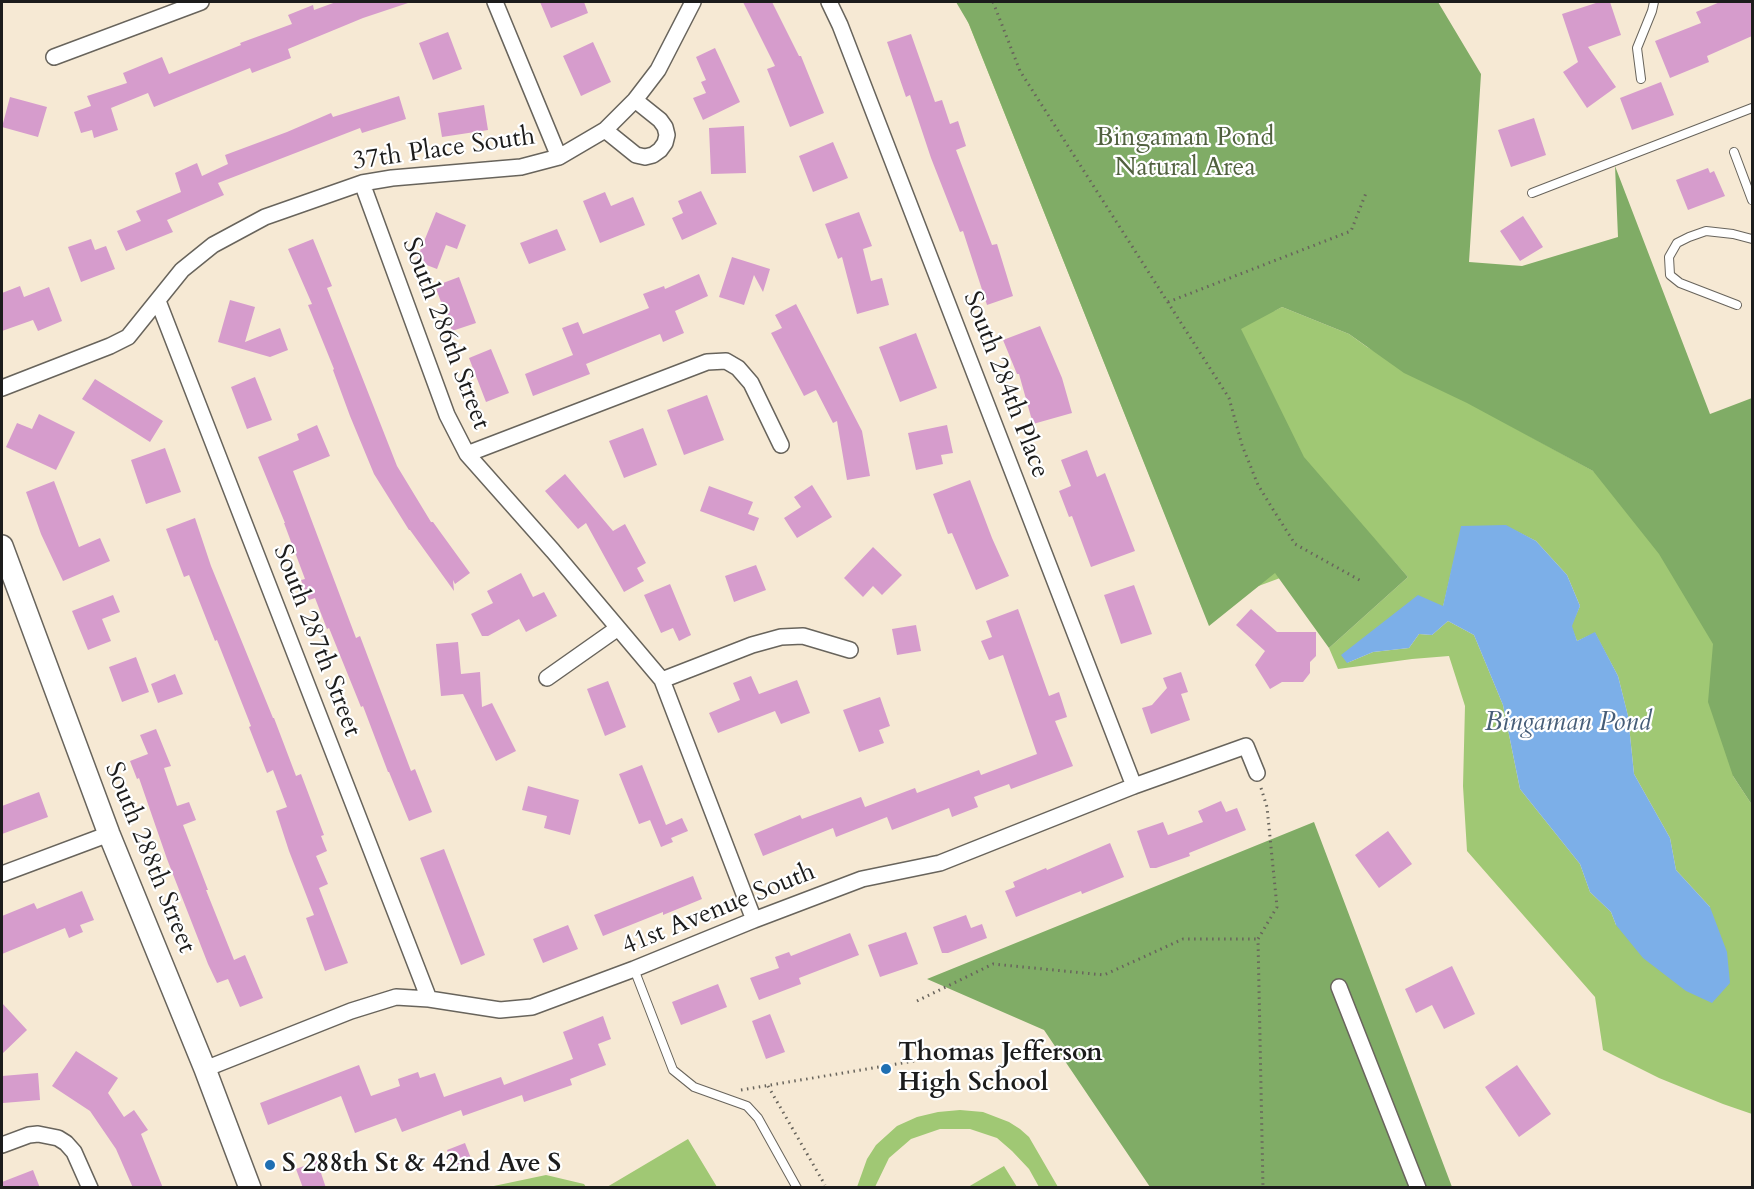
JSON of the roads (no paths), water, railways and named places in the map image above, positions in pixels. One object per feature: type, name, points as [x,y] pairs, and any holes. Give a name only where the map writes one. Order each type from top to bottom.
[{"type":"main road","name":"South 288th Street","points":[[2,546],[109,834],[205,1069],[250,1188]]},
{"type":"street","points":[[54,57],[182,5],[201,2]]},
{"type":"street","points":[[495,2],[559,157]]},
{"type":"street","name":"37th Place South","points":[[2,388],[128,337],[182,270],[213,245],[265,217],[362,183],[393,178],[521,167],[559,157],[605,130],[635,100],[658,70],[693,2]]},
{"type":"street","name":"South 284th Place","points":[[829,2],[840,24],[1134,786]]},
{"type":"street","points":[[605,130],[636,155],[645,157],[660,150],[665,144],[667,135],[665,127],[660,120],[635,100]]},
{"type":"street","name":"South 286th Street","points":[[362,183],[447,415],[467,454],[662,680],[754,920]]},
{"type":"street","name":"South 287th Street","points":[[158,301],[429,999]]},
{"type":"street","points":[[467,454],[707,362],[726,361],[738,368],[751,383],[781,445]]},
{"type":"street","points":[[547,678],[618,628]]},
{"type":"street","points":[[662,680],[752,645],[781,637],[803,636],[850,650]]},
{"type":"street","name":"41st Avenue South","points":[[205,1069],[396,997],[429,999],[500,1010],[532,1007],[862,879],[940,863],[1134,786],[1246,746],[1257,773]]},
{"type":"street","points":[[2,874],[109,834]]},
{"type":"street","points":[[1339,987],[1418,1188]]},
{"type":"street","points":[[2,1144],[38,1134],[58,1138],[74,1152],[90,1188]]},
{"type":"lane","points":[[1641,79],[1637,48],[1654,2]]},
{"type":"lane","points":[[1532,193],[1752,108]]},
{"type":"lane","points":[[1734,153],[1752,200]]},
{"type":"lane","points":[[1737,305],[1680,283],[1670,275],[1669,257],[1677,243],[1706,231],[1752,239]]},
{"type":"lane","points":[[634,969],[673,1070],[694,1087],[747,1106],[758,1118],[797,1188]]},
{"type":"water","name":"Bingaman Pond","points":[[1506,525],[1536,541],[1567,575],[1580,606],[1572,626],[1577,641],[1595,632],[1618,676],[1628,716],[1634,774],[1670,838],[1676,870],[1710,907],[1727,952],[1730,983],[1712,1003],[1686,991],[1643,958],[1616,925],[1611,912],[1590,892],[1580,864],[1520,789],[1503,705],[1474,635],[1448,621],[1432,635],[1419,634],[1409,648],[1373,652],[1347,663],[1341,655],[1418,595],[1443,606],[1461,526]]},
{"type":"place","name":"Thomas Jefferson High School","points":[[886,1069]]},
{"type":"place","name":"S 288th St & 42nd Ave S","points":[[270,1165]]},
{"type":"park label","name":"Bingaman Pond Natural Area","points":[[1185,154]]}]
